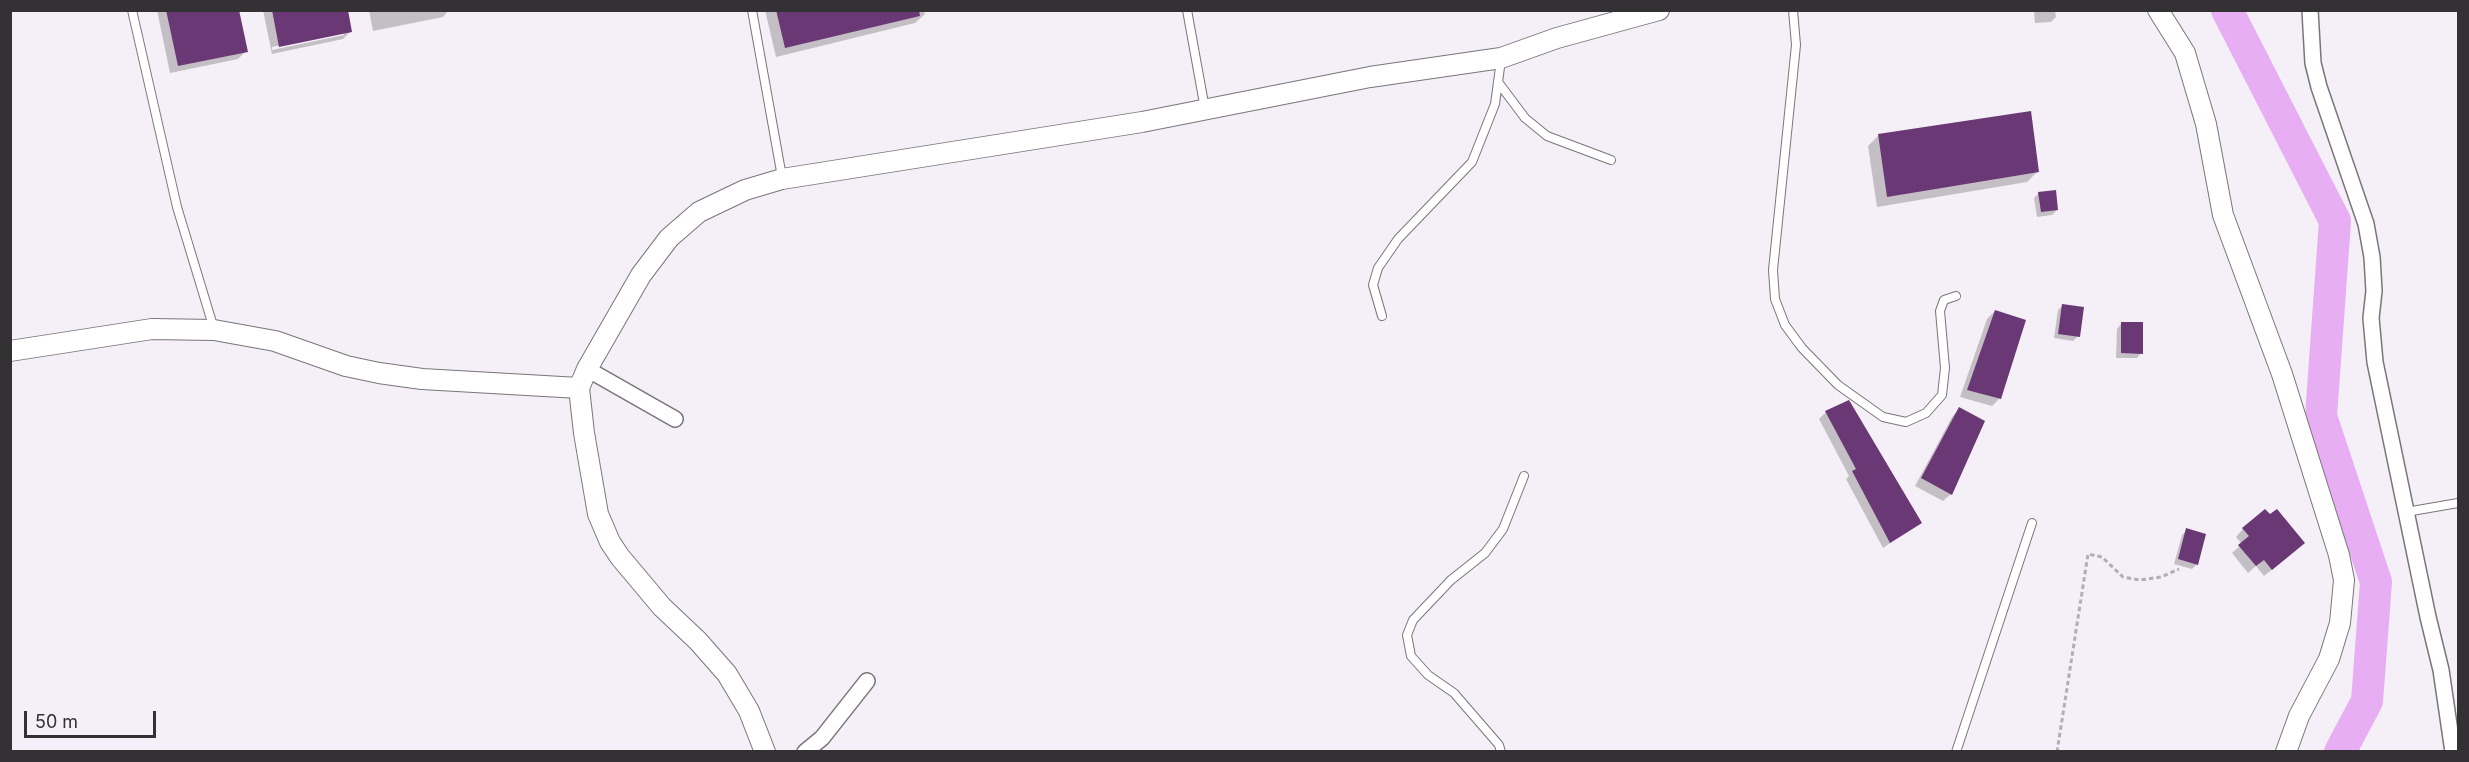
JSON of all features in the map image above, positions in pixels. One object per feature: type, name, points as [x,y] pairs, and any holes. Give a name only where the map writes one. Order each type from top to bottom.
[{"type":"street","points":[[765,752],[749,711],[727,674],[698,641],[662,607],[610,542],[598,513],[592,484],[579,388],[587,369],[641,275],[669,238],[699,212],[745,190],[782,178],[1206,110],[1370,77],[1501,58],[1567,35],[1659,10]]},
{"type":"street","points":[[2158,10],[2185,53],[2206,124],[2223,215],[2282,374],[2340,555],[2344,580],[2340,623],[2329,659],[2299,716],[2286,752]]},
{"type":"street","points":[[2310,10],[2313,63],[2319,87],[2359,198],[2368,235],[2374,291],[2371,318],[2375,362],[2441,670],[2453,752]]},
{"type":"street","points":[[10,351],[152,329],[214,330],[275,341],[346,366],[379,373],[446,381],[579,388]]},
{"type":"street","points":[[587,369],[675,419]]},
{"type":"street","points":[[805,752],[822,738],[867,681]]},
{"type":"lane","points":[[132,10],[177,207],[214,330]]},
{"type":"lane","points":[[752,10],[782,178]]},
{"type":"lane","points":[[1187,10],[1206,110]]},
{"type":"lane","points":[[1793,10],[1796,45],[1773,270],[1775,299],[1785,326],[1802,348],[1838,385],[1883,417],[1906,422],[1926,414],[1942,395],[1945,368],[1940,311],[1944,300],[1956,296]]},
{"type":"lane","points":[[1382,316],[1373,285],[1377,268],[1398,239],[1472,162],[1495,104],[1501,58]]},
{"type":"lane","points":[[1498,82],[1525,118],[1548,136],[1611,160]]},
{"type":"lane","points":[[1501,752],[1499,745],[1454,693],[1428,675],[1411,656],[1407,635],[1413,620],[1451,580],[1485,553],[1503,529],[1524,476]]},
{"type":"lane","points":[[2406,512],[2445,503],[2458,503]]},
{"type":"lane","points":[[1956,752],[2032,523]]},
{"type":"path","points":[[2057,752],[2088,554],[2102,557],[2123,577],[2140,580],[2161,578],[2179,569]]},
{"type":"building","points":[[166,10],[239,10],[248,52],[178,66]]},
{"type":"building","points":[[272,10],[348,10],[352,32],[279,47]]},
{"type":"building","points":[[776,10],[919,10],[920,16],[785,48]]},
{"type":"building","points":[[2031,111],[2039,172],[1887,197],[1878,134]]},
{"type":"building","points":[[2056,190],[2058,210],[2041,212],[2038,192]]},
{"type":"building","points":[[2062,304],[2084,307],[2080,337],[2058,334]]},
{"type":"building","points":[[1995,310],[2026,320],[2001,399],[1967,390]]},
{"type":"building","points":[[2121,322],[2143,322],[2143,354],[2121,353]]},
{"type":"building","points":[[1849,400],[1922,523],[1890,543],[1852,471],[1856,469],[1825,411]]},
{"type":"building","points":[[1959,407],[1985,421],[1952,495],[1921,478]]},
{"type":"building","points":[[2265,509],[2270,514],[2277,509],[2305,543],[2272,570],[2264,560],[2256,566],[2238,545],[2249,536],[2242,528]]},
{"type":"building","points":[[2186,528],[2206,534],[2198,565],[2178,559]]},
{"type":"waterway","points":[[2227,10],[2335,221],[2321,416],[2376,582],[2367,701],[2340,752]]}]
